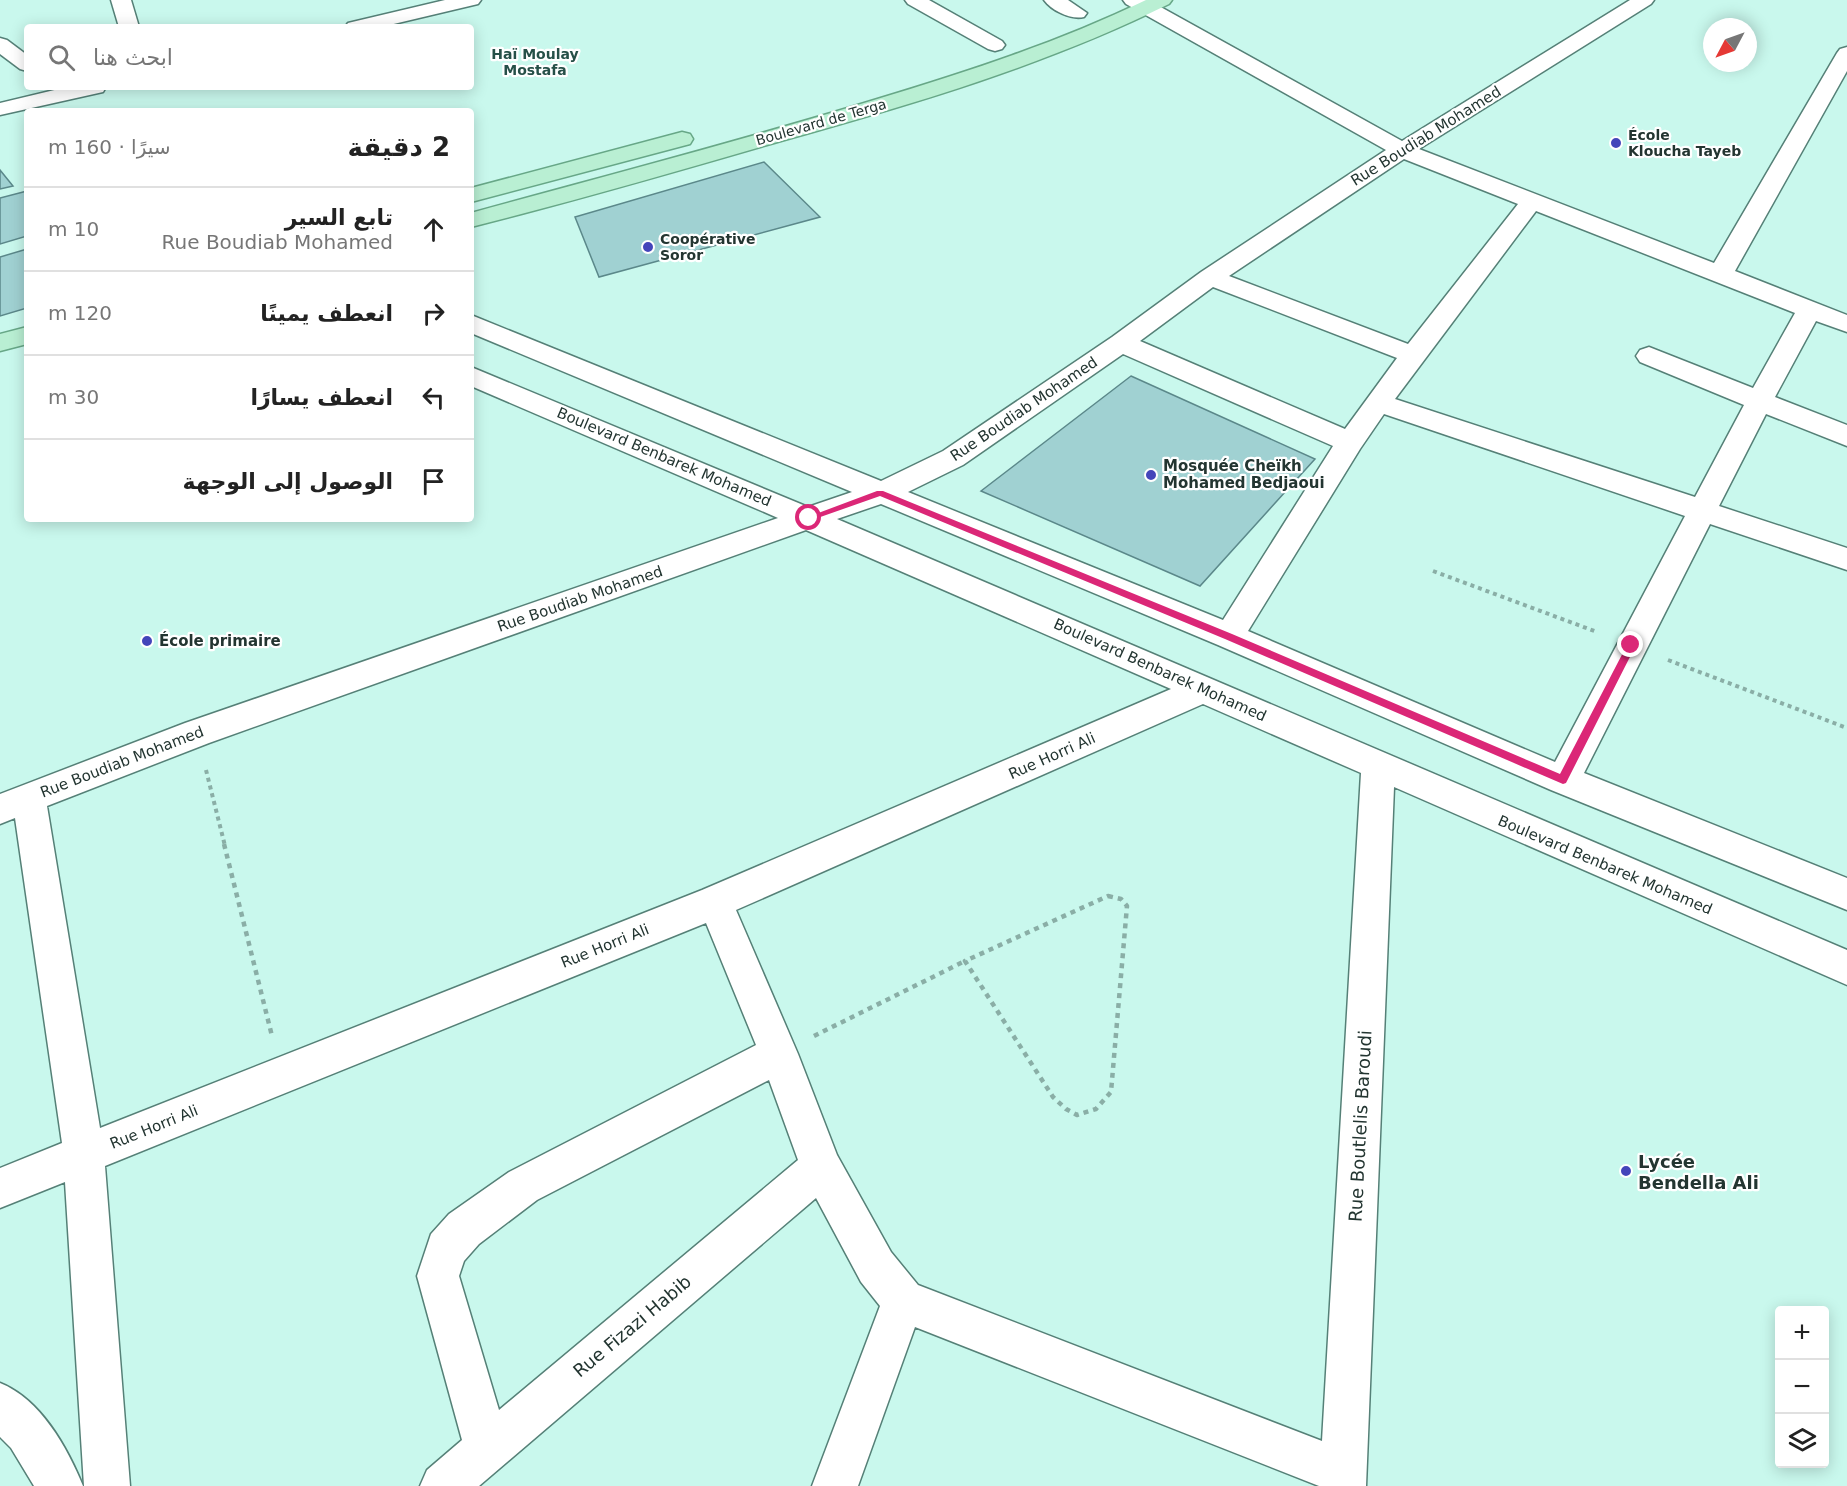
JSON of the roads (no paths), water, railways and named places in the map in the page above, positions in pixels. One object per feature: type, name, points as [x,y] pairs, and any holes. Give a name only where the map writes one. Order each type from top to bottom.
[{"type":"main road","name":"Boulevard de Terga","points":[[474,219],[885,104],[994,69],[1148,2]]},
{"type":"main road","points":[[1055,10],[1077,13],[1098,4]]},
{"type":"main road","points":[[972,52],[1015,37]]},
{"type":"main road","points":[[474,194],[697,135]]},
{"type":"main road","points":[[0,343],[24,336]]},
{"type":"street","points":[[119,0],[128,24]]},
{"type":"street","points":[[368,24],[471,0]]},
{"type":"street","points":[[915,0],[995,45]]},
{"type":"street","name":"Rue Boudiab Mohamed","points":[[15,803],[196,733],[880,493],[953,458],[1121,343],[1210,277],[1402,150],[1644,0]]},
{"type":"street","points":[[1148,2],[1402,150],[1847,324]]},
{"type":"street","points":[[0,44],[24,62]]},
{"type":"street","points":[[1720,275],[1847,53]]},
{"type":"street","points":[[11,105],[61,90],[84,108]]},
{"type":"street","points":[[1228,636],[1350,442],[1413,355],[1532,201]]},
{"type":"street","points":[[1210,277],[1413,355]]},
{"type":"street","points":[[1563,780],[1809,310]]},
{"type":"street","points":[[474,324],[1228,636],[1563,780],[1847,894]]},
{"type":"street","points":[[1121,343],[1350,442]]},
{"type":"street","points":[[1649,356],[1847,436]]},
{"type":"street","name":"Boulevard Benbarek Mohamed","points":[[474,377],[809,518],[1378,767],[1847,968]]},
{"type":"street","points":[[1380,403],[1847,559]]},
{"type":"street","name":"Rue Horri Ali","points":[[0,1188],[84,1157],[282,1075],[715,902],[1204,689]]},
{"type":"street","name":"Rue Boutlelis Baroudi","points":[[1342,1479],[1378,767]]},
{"type":"street","points":[[15,803],[84,1157],[107,1486]]},
{"type":"street","points":[[715,902],[779,1054],[822,1167],[876,1268],[903,1301],[1342,1479]]},
{"type":"street","points":[[487,1448],[438,1276],[446,1249],[464,1229],[523,1186],[779,1054]]},
{"type":"street","name":"Rue Fizazi Habib","points":[[443,1486],[822,1167]]},
{"type":"street","points":[[836,1486],[903,1301]]},
{"type":"street","points":[[0,1405],[27,1432],[60,1486]]},
{"type":"place","name":"École Kloucha Tayeb","points":[[1616,143]]},
{"type":"place","name":"Coopérative Soror","points":[[648,247]]},
{"type":"place","name":"Mosquée Cheïkh Mohamed Bedjaoui","points":[[1151,475]]},
{"type":"place","name":"École primaire","points":[[147,641]]},
{"type":"place","name":"Lycée Bendella Ali","points":[[1626,1171]]},
{"type":"district","name":"Haï Moulay Mostafa","points":[[535,62]]}]
